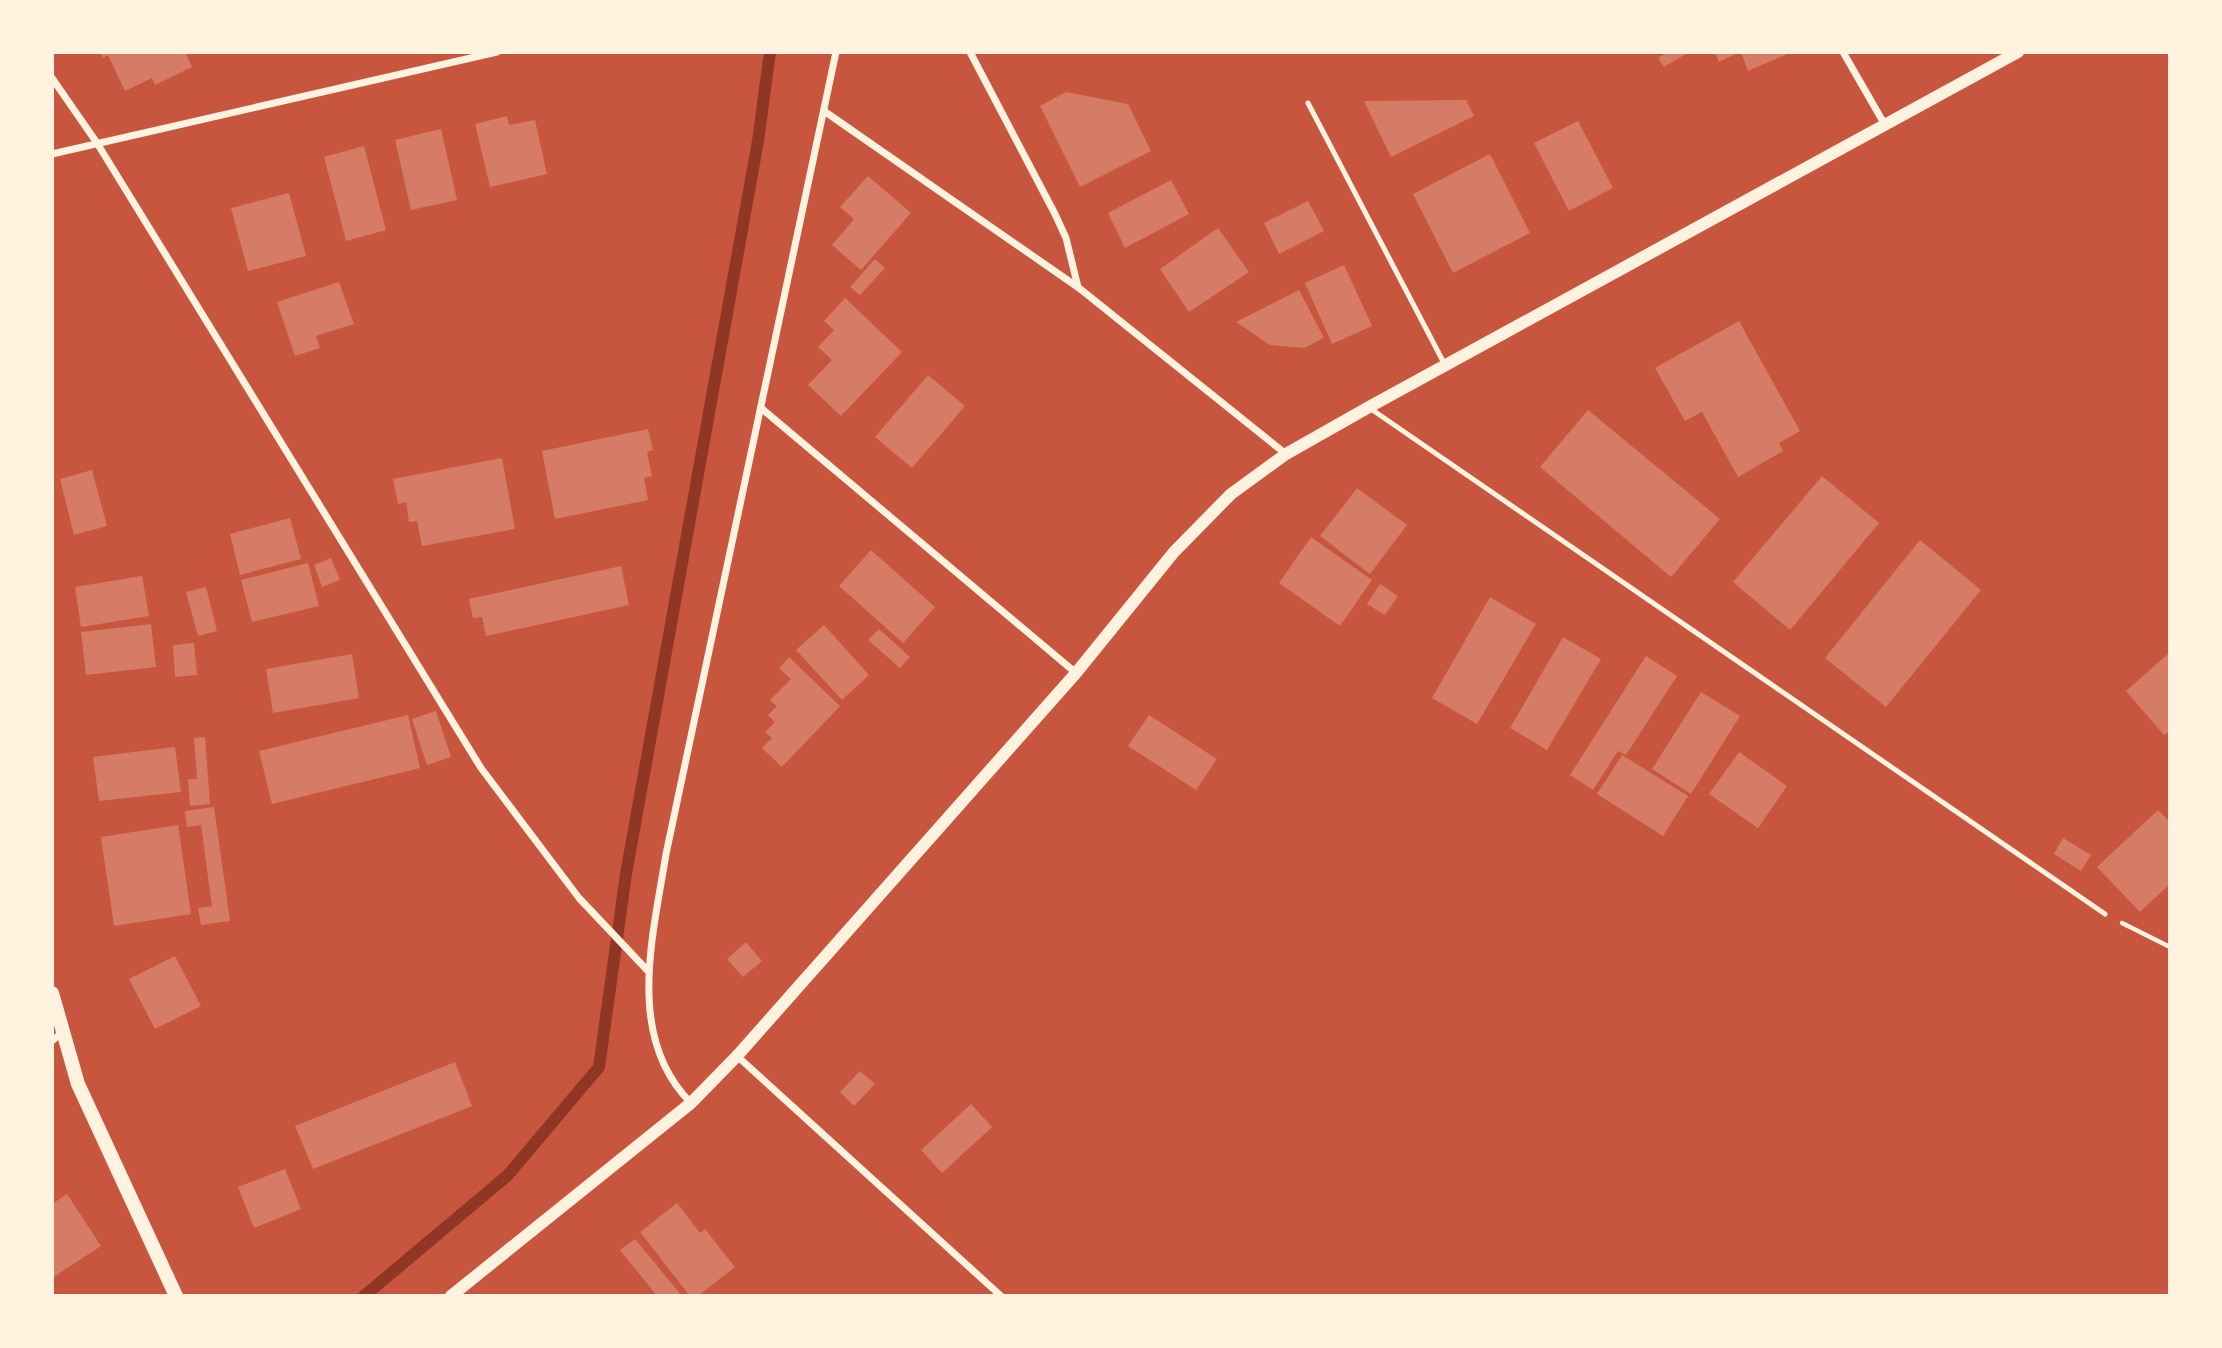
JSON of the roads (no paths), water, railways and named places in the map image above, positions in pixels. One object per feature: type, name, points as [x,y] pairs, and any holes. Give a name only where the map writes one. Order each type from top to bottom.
[{"type":"main road","points":[[52,993],[57,1037],[176,1296]]},
{"type":"street","points":[[52,155],[497,52]]},
{"type":"street","points":[[691,1103],[667,1075],[658,1053],[652,1030],[648,971],[666,854],[836,52]]},
{"type":"street","points":[[970,52],[1055,214],[1066,238],[1079,288]]},
{"type":"street","points":[[1843,52],[1885,125]]},
{"type":"street","points":[[452,1296],[691,1103],[737,1056],[1076,673],[1174,552],[1231,494],[1286,454],[1368,407],[2018,52]]},
{"type":"street","points":[[52,78],[97,143],[481,768],[579,898],[648,971]]},
{"type":"street","points":[[824,111],[1079,288],[1286,454]]},
{"type":"street","points":[[761,408],[1076,673]]},
{"type":"street","points":[[737,1056],[1001,1296]]},
{"type":"lane","points":[[1308,103],[1445,365]]},
{"type":"lane","points":[[1368,407],[2105,914]]},
{"type":"waterway","points":[[364,1296],[508,1175],[599,1067],[626,874],[758,141],[770,52]]}]
